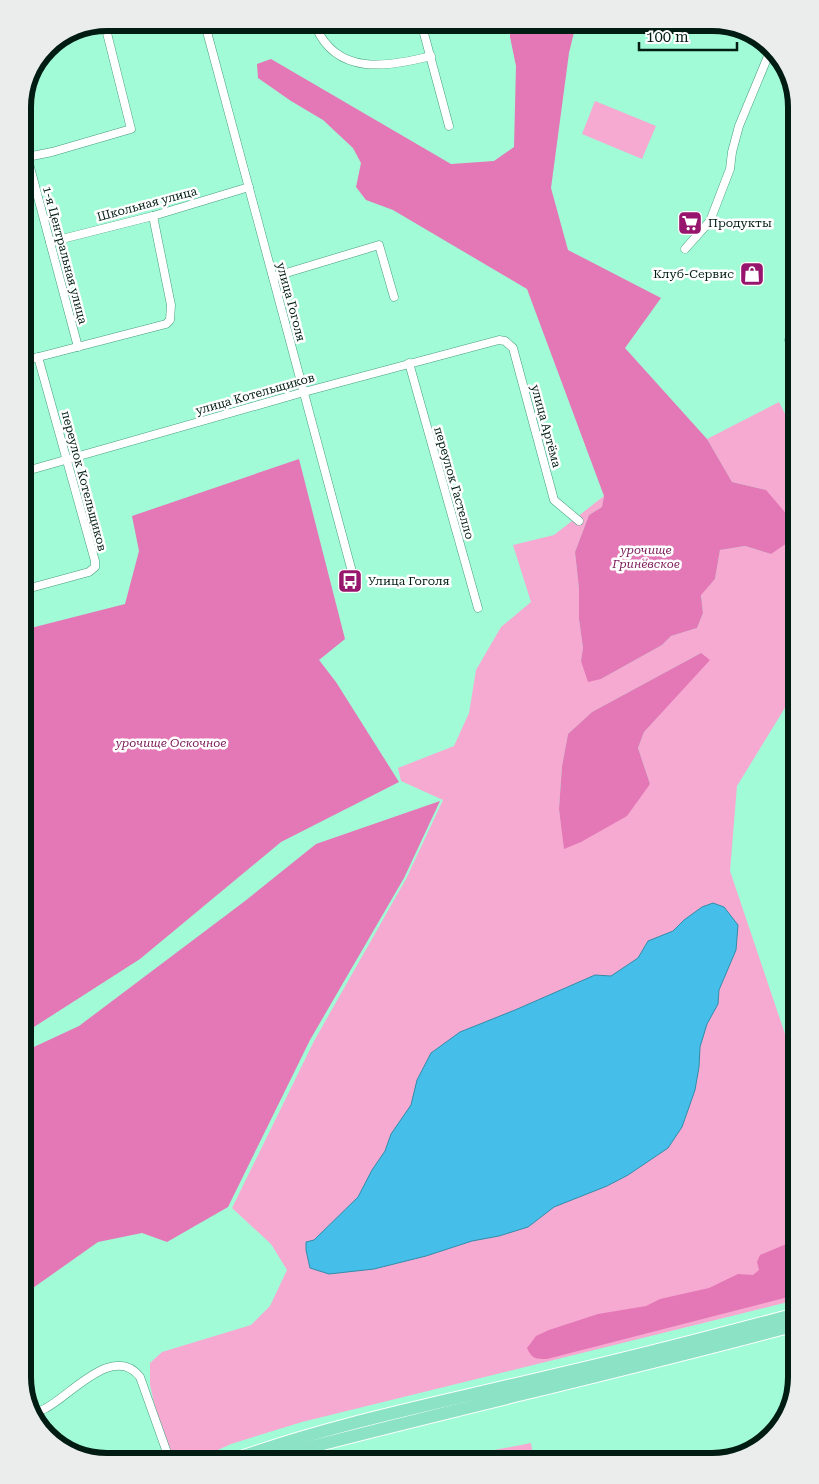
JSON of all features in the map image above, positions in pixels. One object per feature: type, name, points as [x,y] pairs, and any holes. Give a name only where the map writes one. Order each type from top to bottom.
[{"type":"main road","points":[[252,1453],[280,1443],[397,1411],[672,1347],[788,1316]]},
{"type":"main road","points":[[288,1453],[391,1426],[675,1358],[788,1327]]},
{"type":"street","points":[[31,156],[131,130],[107,31]]},
{"type":"street","name":"улица Гоголя","points":[[207,31],[355,583]]},
{"type":"street","points":[[318,31],[321,38],[331,49],[348,60],[364,65],[391,64],[431,56]]},
{"type":"street","points":[[424,31],[449,126]]},
{"type":"street","points":[[685,249],[710,221],[730,169],[732,152],[739,126],[768,56]]},
{"type":"street","name":"1-я Центральная улица","points":[[31,172],[78,347]]},
{"type":"street","name":"Школьная улица","points":[[50,242],[153,216],[249,187]]},
{"type":"street","points":[[31,359],[161,326],[170,320],[171,306],[153,216]]},
{"type":"street","points":[[273,277],[379,246],[394,297]]},
{"type":"street","name":"улица Котельщиков","points":[[31,470],[494,340]]},
{"type":"street","name":"улица Артёма","points":[[494,340],[505,341],[513,348],[554,500],[579,521]]},
{"type":"street","name":"переулок Котельщиков","points":[[31,588],[89,572],[95,567],[68,460],[38,357]]},
{"type":"street","name":"переулок Гастелло","points":[[409,363],[478,608]]},
{"type":"street","points":[[39,1411],[44,1410],[99,1371],[113,1366],[128,1366],[135,1370],[140,1377],[167,1453]]},
{"type":"shaded area","points":[[595,101],[656,126],[642,159],[582,134]]},
{"type":"shaded area","points":[[779,402],[788,419],[788,705],[737,786],[730,871],[785,1034],[788,1038],[788,1302],[302,1422],[231,1444],[211,1453],[173,1453],[161,1434],[150,1385],[150,1363],[162,1352],[251,1325],[270,1306],[287,1270],[271,1244],[232,1208],[314,1041],[406,879],[443,800],[401,781],[398,768],[454,746],[469,713],[476,670],[501,627],[531,602],[513,545],[554,535],[604,496],[602,507],[589,515],[575,552],[579,589],[579,619],[583,648],[581,661],[601,679],[662,645],[671,636],[697,628],[703,613],[701,594],[715,579],[720,550],[745,546],[771,554],[766,490],[732,482],[707,439]],"holes":[[[701,653],[662,712],[644,732],[638,748],[650,784],[600,828],[565,848],[559,809],[562,766],[568,734],[592,712]]]},
{"type":"shaded area","points":[[531,1443],[532,1453],[479,1453]]},
{"type":"green space","name":"урочище Гринёвское","points":[[510,31],[574,31],[569,53],[551,188],[568,250],[661,298],[625,348],[707,439],[732,482],[766,490],[788,516],[788,542],[771,554],[745,546],[720,550],[715,579],[701,595],[703,613],[697,628],[671,636],[662,645],[601,679],[588,682],[581,661],[583,648],[579,619],[579,589],[575,552],[589,515],[602,507],[604,496],[527,289],[393,210],[366,200],[356,187],[361,163],[353,148],[323,120],[258,78],[257,64],[271,59],[451,164],[494,161],[514,147],[516,66]]},
{"type":"green space","name":"урочище Оскочное","points":[[299,459],[345,639],[319,660],[336,682],[399,782],[281,842],[140,959],[31,1029],[31,628],[125,604],[139,551],[132,516]]},
{"type":"green space","points":[[701,653],[710,660],[644,732],[638,748],[650,784],[627,816],[581,842],[564,849],[559,809],[562,766],[568,734],[592,712]]},
{"type":"green space","points":[[440,801],[404,878],[310,1040],[228,1207],[167,1242],[142,1233],[98,1242],[31,1289],[31,1048],[79,1026],[245,901],[316,844]]},
{"type":"green space","points":[[788,1243],[788,1297],[547,1359],[535,1358],[527,1348],[536,1336],[598,1314],[646,1306],[660,1299],[709,1288],[738,1274],[753,1275],[759,1270],[757,1262],[760,1255]]},
{"type":"water","points":[[713,903],[724,907],[738,925],[736,950],[719,990],[718,1004],[707,1024],[700,1047],[695,1090],[682,1127],[668,1148],[628,1175],[607,1186],[554,1207],[528,1227],[374,1269],[329,1274],[310,1268],[306,1242],[314,1240],[358,1197],[372,1170],[385,1151],[391,1134],[411,1105],[417,1080],[431,1053],[460,1032],[595,975],[611,976],[638,958],[648,941],[673,931],[702,907]]},
{"type":"place","name":"Продукты","points":[[690,223]]},
{"type":"place","name":"Клуб-Сервис","points":[[752,274]]},
{"type":"place","name":"Улица Гоголя","points":[[350,581]]}]
